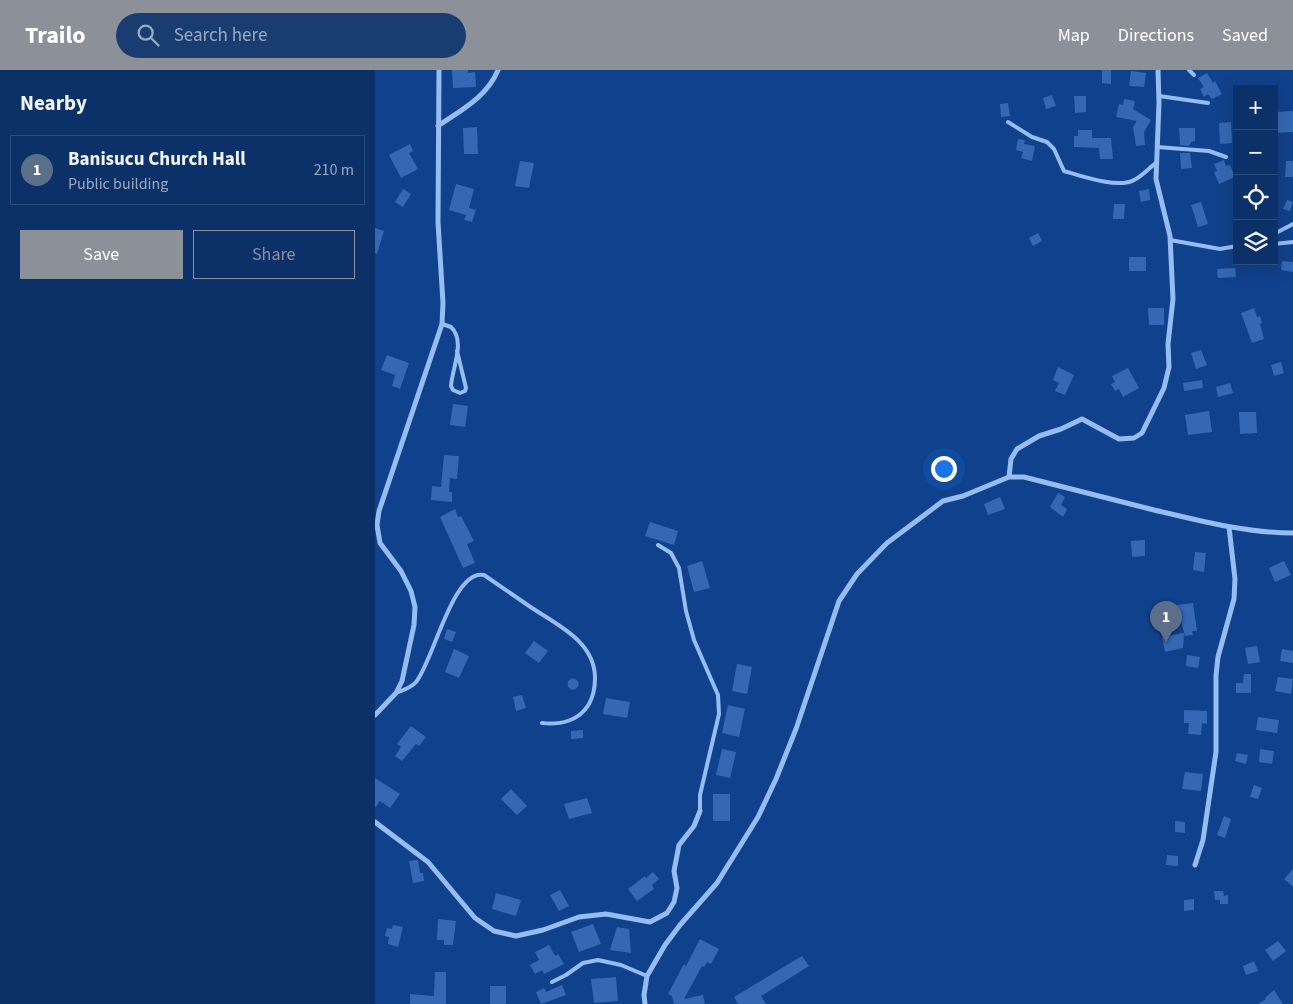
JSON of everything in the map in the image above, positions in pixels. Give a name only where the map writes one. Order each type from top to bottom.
[{"type":"street","points":[[375,715],[396,693],[402,681],[414,625],[415,607],[411,591],[401,571],[380,542],[377,524],[379,511],[442,324],[443,303],[438,222],[439,70]]},
{"type":"street","points":[[438,126],[481,97],[495,79],[498,70]]},
{"type":"street","points":[[1009,477],[1011,459],[1017,449],[1039,436],[1061,429],[1082,419],[1119,440],[1134,438],[1142,433],[1164,388],[1169,367],[1168,344],[1173,299],[1170,240],[1156,179],[1158,70]]},
{"type":"street","points":[[645,1004],[644,995],[647,976],[670,938],[717,883],[758,817],[796,730],[839,601],[857,574],[887,543],[943,502],[1009,477],[1025,477],[1181,517],[1229,527],[1293,534]]},
{"type":"street","points":[[1195,865],[1203,840],[1216,752],[1218,657],[1234,600],[1235,579],[1229,527]]},
{"type":"street","points":[[375,822],[428,862],[475,918],[494,931],[516,936],[543,930],[579,917],[606,914],[649,922],[667,913],[674,902],[677,888],[674,871],[679,845],[694,826],[699,811]]},
{"type":"lane","points":[[1189,70],[1194,75]]},
{"type":"lane","points":[[1159,96],[1208,103]]},
{"type":"lane","points":[[1008,122],[1032,137],[1047,142],[1053,149],[1064,171],[1122,183],[1133,181],[1156,163]]},
{"type":"lane","points":[[1157,148],[1209,151],[1226,156]]},
{"type":"lane","points":[[1278,232],[1293,224]]},
{"type":"lane","points":[[1170,240],[1220,249],[1233,247]]},
{"type":"lane","points":[[1278,244],[1293,242]]},
{"type":"lane","points":[[442,324],[455,330],[457,351],[466,388],[463,393],[453,390],[451,386],[457,351]]},
{"type":"lane","points":[[658,545],[671,553],[679,568],[686,611],[694,640],[718,695],[719,714],[700,795],[699,811]]},
{"type":"lane","points":[[396,693],[415,683],[423,671],[435,638],[469,578],[479,574],[484,575],[567,630],[581,642],[590,656],[595,673],[595,690],[588,705],[567,722],[542,723]]},
{"type":"lane","points":[[552,982],[583,963],[598,960],[621,965],[647,976]]},
{"type":"building","points":[[452,70],[468,70],[468,73],[475,72],[476,87],[453,88]]},
{"type":"building","points":[[1102,70],[1111,70],[1111,84],[1102,83]]},
{"type":"building","points":[[1131,71],[1146,73],[1144,87],[1129,86]]},
{"type":"building","points":[[1207,73],[1213,83],[1215,81],[1222,94],[1212,99],[1208,94],[1204,97],[1200,89],[1204,87],[1198,78]]},
{"type":"building","points":[[1052,95],[1056,106],[1046,109],[1043,98]]},
{"type":"building","points":[[1074,96],[1086,96],[1086,112],[1075,113]]},
{"type":"building","points":[[1124,99],[1135,101],[1133,109],[1151,120],[1144,132],[1145,145],[1136,146],[1133,127],[1137,121],[1116,117],[1119,104],[1123,105]]},
{"type":"building","points":[[1008,103],[1010,116],[1001,117],[1000,104]]},
{"type":"building","points":[[1293,111],[1293,132],[1278,133],[1278,112]]},
{"type":"building","points":[[1231,122],[1232,143],[1220,144],[1219,123]]},
{"type":"building","points":[[477,127],[478,154],[464,154],[463,128]]},
{"type":"building","points":[[1179,128],[1195,128],[1195,141],[1191,142],[1189,146],[1180,145]]},
{"type":"building","points":[[1078,130],[1092,130],[1092,138],[1111,138],[1113,159],[1100,159],[1099,148],[1074,147],[1074,136],[1078,136]]},
{"type":"building","points":[[1018,139],[1025,140],[1024,144],[1035,146],[1032,161],[1021,158],[1023,152],[1016,150]]},
{"type":"building","points":[[410,144],[413,151],[409,153],[418,169],[401,178],[389,155]]},
{"type":"building","points":[[1180,153],[1190,153],[1192,168],[1181,169]]},
{"type":"building","points":[[1224,160],[1226,166],[1230,165],[1233,178],[1219,184],[1214,172],[1217,171],[1214,164]]},
{"type":"building","points":[[520,161],[534,163],[529,188],[515,186]]},
{"type":"building","points":[[1286,161],[1293,161],[1293,177],[1285,177]]},
{"type":"building","points":[[456,184],[474,189],[469,208],[476,210],[472,222],[464,220],[466,215],[449,210]]},
{"type":"building","points":[[403,189],[411,194],[403,207],[395,202]]},
{"type":"building","points":[[1149,189],[1150,200],[1141,202],[1139,191]]},
{"type":"building","points":[[1287,200],[1293,202],[1290,211],[1283,209]]},
{"type":"building","points":[[1201,202],[1208,224],[1198,227],[1191,205]]},
{"type":"building","points":[[1114,204],[1125,204],[1124,219],[1113,219]]},
{"type":"building","points":[[375,228],[384,231],[377,254],[375,253]]},
{"type":"building","points":[[1038,233],[1042,241],[1033,246],[1029,238]]},
{"type":"building","points":[[1129,257],[1146,257],[1146,271],[1129,271]]},
{"type":"building","points":[[1282,261],[1293,262],[1293,272],[1281,270]]},
{"type":"building","points":[[1235,268],[1236,277],[1218,278],[1217,269]]},
{"type":"building","points":[[1148,308],[1164,308],[1164,325],[1149,325]]},
{"type":"building","points":[[1254,308],[1257,317],[1260,316],[1264,339],[1252,343],[1241,313]]},
{"type":"building","points":[[1201,350],[1207,365],[1196,369],[1191,353]]},
{"type":"building","points":[[387,355],[409,363],[400,389],[392,386],[395,375],[381,370]]},
{"type":"building","points":[[1281,362],[1284,373],[1274,376],[1271,365]]},
{"type":"building","points":[[1058,367],[1074,375],[1065,395],[1055,391],[1059,383],[1053,380]]},
{"type":"building","points":[[1128,368],[1139,388],[1123,397],[1119,389],[1115,391],[1111,384],[1115,382],[1112,376]]},
{"type":"building","points":[[1202,380],[1203,388],[1184,391],[1183,383]]},
{"type":"building","points":[[1230,383],[1233,393],[1218,397],[1216,387]]},
{"type":"building","points":[[453,404],[468,406],[465,427],[450,425]]},
{"type":"building","points":[[1209,411],[1212,432],[1188,435],[1185,415]]},
{"type":"building","points":[[1239,412],[1256,412],[1257,433],[1240,434]]},
{"type":"building","points":[[444,455],[459,456],[457,479],[450,478],[449,492],[452,492],[452,502],[431,500],[432,486],[441,487]]},
{"type":"building","points":[[1058,493],[1065,497],[1061,505],[1067,509],[1063,517],[1050,507]]},
{"type":"building","points":[[1000,497],[1005,509],[988,515],[984,504]]},
{"type":"building","points":[[455,509],[458,517],[461,516],[474,541],[467,544],[475,563],[463,568],[440,517]]},
{"type":"building","points":[[650,522],[678,531],[674,545],[645,536]]},
{"type":"building","points":[[1145,540],[1145,556],[1132,557],[1131,541]]},
{"type":"building","points":[[1195,552],[1206,553],[1204,572],[1193,570]]},
{"type":"building","points":[[702,561],[710,588],[694,592],[687,566]]},
{"type":"building","points":[[1284,561],[1291,575],[1275,582],[1269,568]]},
{"type":"building","points":[[1193,603],[1197,631],[1192,631],[1193,635],[1185,636],[1177,605]]},
{"type":"building","points":[[447,629],[456,632],[452,642],[444,639]]},
{"type":"building","points":[[1184,633],[1183,648],[1165,652],[1162,637]]},
{"type":"building","points":[[534,641],[548,651],[539,663],[525,653]]},
{"type":"building","points":[[1257,646],[1260,662],[1248,664],[1245,648]]},
{"type":"building","points":[[454,649],[469,656],[459,678],[445,672]]},
{"type":"building","points":[[1282,649],[1293,651],[1293,663],[1280,661]]},
{"type":"building","points":[[1187,655],[1200,657],[1198,668],[1186,666]]},
{"type":"building","points":[[737,664],[752,667],[747,694],[732,691]]},
{"type":"building","points":[[1244,674],[1251,674],[1251,693],[1236,693],[1236,683],[1243,683]]},
{"type":"building","points":[[1278,677],[1293,679],[1291,694],[1275,691]]},
{"type":"building","points":[[573,678],[579,684],[573,690],[567,684]]},
{"type":"building","points":[[522,695],[526,708],[516,711],[513,697]]},
{"type":"building","points":[[606,698],[630,702],[627,718],[603,714]]},
{"type":"building","points":[[728,705],[745,709],[739,737],[722,733]]},
{"type":"building","points":[[1184,710],[1207,711],[1207,724],[1202,723],[1201,735],[1188,734],[1189,723],[1184,723]]},
{"type":"building","points":[[1258,717],[1279,720],[1277,733],[1256,730]]},
{"type":"building","points":[[411,726],[426,737],[419,746],[416,744],[402,761],[395,756],[401,747],[397,744]]},
{"type":"building","points":[[583,730],[583,738],[571,739],[571,731]]},
{"type":"building","points":[[722,749],[736,752],[730,778],[716,775]]},
{"type":"building","points":[[1260,749],[1274,751],[1272,764],[1259,762]]},
{"type":"building","points":[[1237,753],[1248,755],[1246,764],[1235,761]]},
{"type":"building","points":[[1185,772],[1203,774],[1201,791],[1182,789]]},
{"type":"building","points":[[375,778],[400,794],[390,808],[380,801],[375,808]]},
{"type":"building","points":[[1254,785],[1262,788],[1258,799],[1250,797]]},
{"type":"building","points":[[511,789],[527,806],[517,815],[501,799]]},
{"type":"building","points":[[713,794],[730,794],[730,821],[713,821]]},
{"type":"building","points":[[587,798],[592,813],[569,819],[564,804]]},
{"type":"building","points":[[1224,816],[1231,819],[1225,838],[1217,835]]},
{"type":"building","points":[[1175,821],[1185,822],[1185,833],[1175,832]]},
{"type":"building","points":[[1167,855],[1178,856],[1178,866],[1166,865]]},
{"type":"building","points":[[418,860],[420,873],[423,873],[424,881],[413,883],[409,861]]},
{"type":"building","points":[[1293,869],[1293,887],[1284,879]]},
{"type":"building","points":[[653,872],[659,879],[652,885],[654,889],[637,901],[628,889]]},
{"type":"building","points":[[560,890],[569,906],[559,911],[550,895]]},
{"type":"building","points":[[1214,891],[1223,891],[1224,896],[1228,895],[1228,904],[1220,904],[1220,900],[1215,900]]},
{"type":"building","points":[[496,893],[521,900],[516,916],[492,909]]},
{"type":"building","points":[[1194,899],[1194,910],[1184,911],[1184,900]]},
{"type":"building","points":[[438,919],[456,921],[453,945],[444,945],[444,940],[437,940]]},
{"type":"building","points":[[593,924],[601,944],[579,952],[571,932]]},
{"type":"building","points":[[393,925],[403,927],[398,947],[388,944],[389,937],[385,936],[387,928],[392,929]]},
{"type":"building","points":[[617,927],[629,929],[631,953],[610,950]]},
{"type":"building","points":[[700,939],[719,949],[711,964],[707,962],[704,967],[702,966],[684,999],[703,995],[705,1004],[674,1004],[672,996],[668,994]]},
{"type":"building","points":[[1278,941],[1286,951],[1273,961],[1265,950]]},
{"type":"building","points":[[549,945],[555,956],[558,954],[564,964],[544,974],[542,970],[535,974],[530,965],[539,960],[535,952]]},
{"type":"building","points":[[802,956],[809,966],[761,996],[766,1004],[738,1004],[734,997]]},
{"type":"building","points":[[1254,961],[1258,971],[1246,975],[1243,966]]},
{"type":"building","points":[[435,972],[446,972],[446,1004],[410,1004],[410,994],[434,996]]},
{"type":"building","points":[[616,977],[618,1001],[594,1003],[591,979]]},
{"type":"building","points":[[562,985],[566,995],[541,1004],[536,992],[544,988],[546,992]]},
{"type":"building","points":[[490,986],[506,986],[506,1004],[490,1004]]},
{"type":"building","points":[[1274,990],[1283,1004],[1258,1004],[1266,999]]},
{"type":"place","name":"Banisucu Church Hall","points":[[1166,642]]}]
